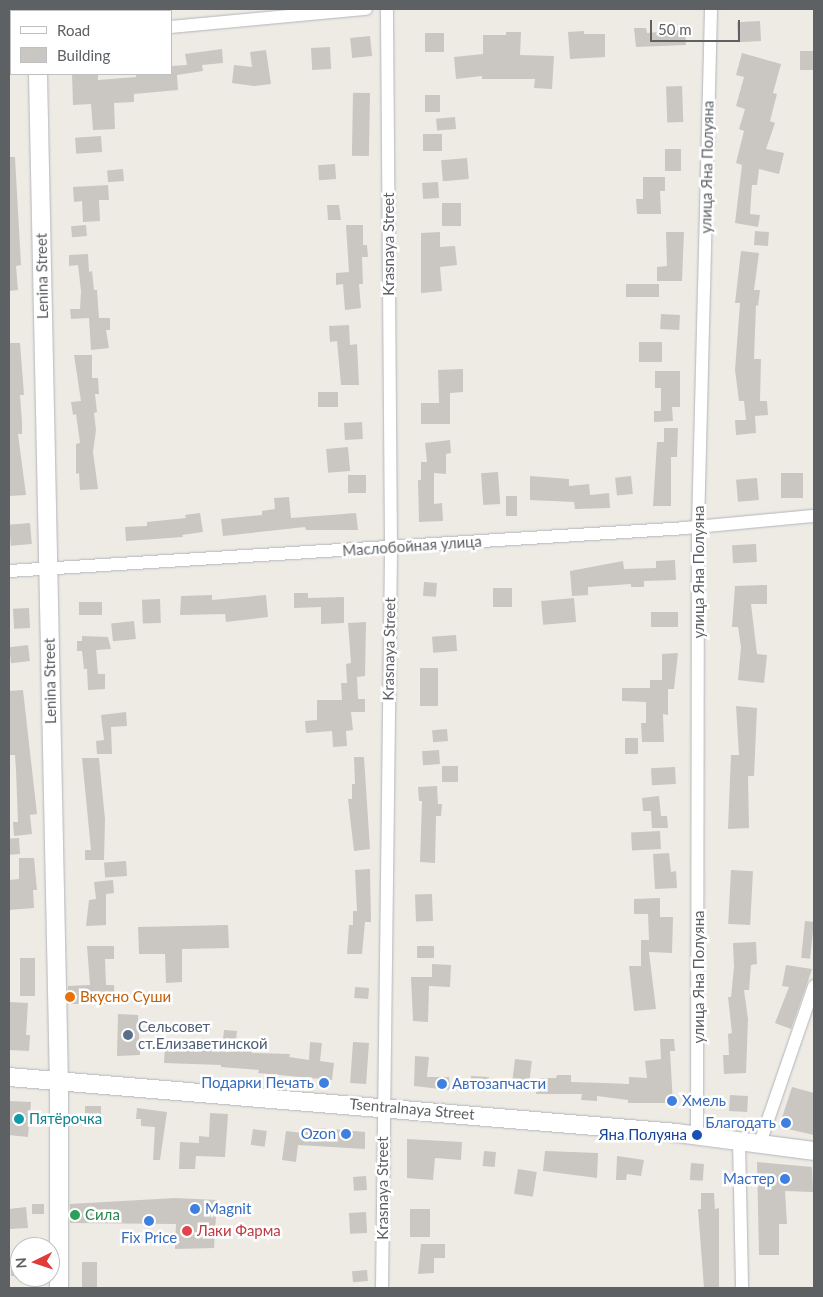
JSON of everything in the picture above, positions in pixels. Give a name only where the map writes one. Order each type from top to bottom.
[{"type":"street","points":[[172,26],[366,9]]},
{"type":"street","name":"Krasnaya Street","points":[[382,1288],[391,548],[387,9]]},
{"type":"street","name":"улица Яна Полуяна","points":[[697,1135],[698,527],[711,9]]},
{"type":"street","name":"Lenina Street","points":[[38,75],[59,1083],[59,1288]]},
{"type":"street","name":"Маслобойная улица","points":[[9,571],[391,548],[698,527],[814,516]]},
{"type":"street","points":[[760,1143],[814,986]]},
{"type":"street","name":"Tsentralnaya Street","points":[[9,1077],[59,1083],[384,1107],[697,1135],[814,1151]]},
{"type":"street","points":[[740,1140],[742,1288]]},
{"type":"building","points":[[760,21],[761,41],[738,42],[737,22]]},
{"type":"building","points":[[634,28],[646,28],[647,33],[685,30],[686,45],[636,47]]},
{"type":"building","points":[[584,31],[584,34],[605,34],[605,57],[570,59],[568,32]]},
{"type":"building","points":[[506,32],[521,32],[520,55],[554,56],[552,89],[534,88],[535,79],[482,79],[482,76],[456,79],[454,57],[483,54],[483,35],[506,35]]},
{"type":"building","points":[[425,33],[444,33],[444,52],[425,52]]},
{"type":"building","points":[[370,36],[372,56],[352,58],[350,38]]},
{"type":"building","points":[[330,47],[331,69],[312,70],[311,48]]},
{"type":"building","points":[[222,49],[223,63],[202,65],[203,71],[177,75],[178,90],[134,94],[134,102],[114,103],[115,129],[93,130],[91,104],[73,105],[72,75],[98,75],[98,80],[136,77],[136,75],[172,75],[172,66],[187,65],[185,54]]},
{"type":"building","points":[[266,50],[271,84],[254,86],[232,83],[234,65],[252,67],[250,52]]},
{"type":"building","points":[[800,51],[814,51],[814,70],[800,70]]},
{"type":"building","points":[[742,53],[781,64],[773,93],[777,94],[770,121],[775,123],[766,149],[784,153],[779,174],[759,169],[757,185],[752,185],[750,214],[760,215],[758,227],[735,223],[742,165],[736,163],[744,131],[739,129],[745,109],[736,106],[744,77],[736,75]]},
{"type":"building","points":[[682,86],[683,122],[667,123],[666,87]]},
{"type":"building","points":[[353,93],[370,93],[369,156],[352,156]]},
{"type":"building","points":[[425,95],[440,95],[440,112],[425,112]]},
{"type":"building","points":[[455,117],[456,129],[437,131],[436,119]]},
{"type":"building","points":[[423,134],[442,134],[442,151],[423,151]]},
{"type":"building","points":[[101,136],[102,152],[76,154],[75,138]]},
{"type":"building","points":[[665,149],[681,149],[681,171],[665,171]]},
{"type":"building","points":[[9,157],[15,157],[21,265],[16,266],[18,290],[9,291]]},
{"type":"building","points":[[467,158],[469,179],[443,181],[441,160]]},
{"type":"building","points":[[335,164],[336,179],[319,180],[318,165]]},
{"type":"building","points":[[123,169],[124,181],[108,182],[107,170]]},
{"type":"building","points":[[643,177],[665,177],[665,191],[660,191],[661,214],[637,214],[636,199],[643,199]]},
{"type":"building","points":[[438,182],[439,198],[423,199],[422,183]]},
{"type":"building","points":[[108,185],[109,200],[99,200],[100,221],[83,222],[82,201],[74,202],[73,187]]},
{"type":"building","points":[[442,203],[461,203],[461,226],[442,226]]},
{"type":"building","points":[[327,205],[339,205],[341,220],[328,220]]},
{"type":"building","points":[[86,225],[87,236],[72,237],[71,226]]},
{"type":"building","points":[[346,225],[363,225],[363,245],[367,245],[368,257],[362,257],[363,284],[359,284],[361,308],[345,310],[343,284],[336,285],[336,273],[349,272]]},
{"type":"building","points":[[755,231],[769,232],[768,246],[754,245]]},
{"type":"building","points":[[440,232],[440,247],[455,246],[457,265],[440,267],[442,291],[421,293],[421,233]]},
{"type":"building","points":[[666,232],[684,232],[682,281],[657,281],[657,267],[667,266]]},
{"type":"building","points":[[741,251],[759,253],[754,290],[760,290],[758,306],[756,305],[754,359],[761,359],[760,401],[767,401],[768,415],[755,416],[756,433],[736,435],[735,420],[746,420],[744,401],[739,401],[735,370],[740,303],[735,303]]},
{"type":"building","points":[[88,254],[89,272],[92,271],[94,290],[97,290],[99,318],[110,318],[110,330],[106,330],[109,348],[91,350],[89,318],[71,319],[70,309],[80,309],[81,291],[78,265],[69,266],[69,255]]},
{"type":"building","points":[[626,284],[659,284],[659,297],[626,297]]},
{"type":"building","points":[[661,314],[680,315],[679,330],[660,329]]},
{"type":"building","points":[[349,325],[350,345],[357,344],[359,385],[341,385],[337,341],[330,342],[329,326]]},
{"type":"building","points":[[639,342],[662,342],[662,362],[639,362]]},
{"type":"building","points":[[9,343],[20,343],[24,395],[20,395],[22,434],[18,434],[26,495],[9,496]]},
{"type":"building","points":[[74,355],[92,355],[92,378],[98,378],[99,394],[95,394],[97,412],[94,413],[96,430],[93,452],[98,489],[80,490],[79,473],[76,474],[76,444],[80,443],[76,414],[73,415],[71,402],[81,401]]},
{"type":"building","points":[[463,369],[463,392],[450,393],[450,424],[421,424],[421,403],[439,403],[438,370]]},
{"type":"building","points":[[655,371],[680,371],[680,407],[672,407],[673,421],[654,422],[654,411],[661,411],[661,388],[655,388]]},
{"type":"building","points":[[318,392],[338,392],[338,407],[318,407]]},
{"type":"building","points":[[362,422],[363,439],[345,440],[344,423]]},
{"type":"building","points":[[664,428],[678,428],[677,457],[671,457],[671,506],[653,506],[657,442],[664,442]]},
{"type":"building","points":[[450,440],[451,453],[446,454],[446,474],[434,473],[434,504],[442,503],[443,521],[419,522],[418,480],[421,480],[421,462],[427,462],[425,443]]},
{"type":"building","points":[[348,447],[350,471],[328,473],[326,449]]},
{"type":"building","points":[[498,472],[500,504],[483,505],[481,473]]},
{"type":"building","points":[[781,473],[803,473],[803,498],[781,498]]},
{"type":"building","points":[[348,475],[366,475],[366,493],[348,493]]},
{"type":"building","points":[[530,476],[569,479],[569,486],[589,484],[590,495],[609,493],[610,508],[575,509],[574,502],[530,500]]},
{"type":"building","points":[[631,476],[633,494],[617,496],[615,478]]},
{"type":"building","points":[[757,478],[759,500],[738,502],[736,480]]},
{"type":"building","points":[[506,496],[517,496],[517,516],[506,516]]},
{"type":"building","points":[[289,497],[291,518],[356,513],[358,530],[306,530],[305,527],[223,536],[221,519],[262,515],[262,511],[275,509],[274,498]]},
{"type":"building","points":[[200,513],[203,532],[182,535],[183,537],[126,541],[125,527],[147,526],[147,522],[186,518],[185,515]]},
{"type":"building","points":[[30,523],[32,544],[11,546],[9,525]]},
{"type":"building","points":[[756,544],[757,562],[733,563],[732,545]]},
{"type":"building","points":[[675,560],[676,580],[644,581],[644,587],[631,587],[631,584],[588,587],[588,595],[572,596],[570,571],[623,561],[624,569],[656,568],[656,561]]},
{"type":"building","points":[[424,582],[437,583],[436,597],[423,596]]},
{"type":"building","points":[[767,585],[767,604],[751,604],[757,654],[767,655],[764,683],[738,680],[741,647],[738,627],[732,627],[735,586]]},
{"type":"building","points":[[493,588],[512,588],[512,607],[493,607]]},
{"type":"building","points":[[294,593],[308,593],[308,598],[344,597],[344,623],[321,624],[321,607],[294,608]]},
{"type":"building","points":[[212,595],[212,600],[266,595],[268,617],[226,622],[225,614],[180,615],[181,596]]},
{"type":"building","points":[[574,598],[576,622],[543,625],[541,601]]},
{"type":"building","points":[[160,599],[161,623],[143,624],[142,600]]},
{"type":"building","points":[[79,602],[102,602],[102,615],[79,615]]},
{"type":"building","points":[[29,608],[30,628],[14,629],[13,609]]},
{"type":"building","points":[[651,612],[678,612],[678,627],[651,627]]},
{"type":"building","points":[[134,621],[136,639],[113,641],[111,623]]},
{"type":"building","points":[[366,622],[365,676],[357,677],[358,699],[365,699],[365,712],[351,712],[353,730],[346,731],[347,746],[333,747],[332,731],[306,733],[305,721],[317,720],[317,700],[342,700],[341,683],[347,683],[346,664],[351,663],[348,623]]},
{"type":"building","points":[[456,635],[457,651],[433,653],[432,637]]},
{"type":"building","points":[[82,636],[108,637],[111,649],[96,650],[98,674],[105,674],[105,689],[88,690],[87,669],[84,669],[82,651],[77,651],[77,641],[82,641]]},
{"type":"building","points":[[28,645],[30,661],[11,663],[9,647]]},
{"type":"building","points":[[678,653],[674,689],[668,689],[668,715],[663,714],[664,742],[642,742],[641,723],[646,723],[646,702],[622,701],[622,688],[650,688],[650,680],[662,680],[662,654]]},
{"type":"building","points":[[420,668],[438,668],[438,706],[420,706]]},
{"type":"building","points":[[23,690],[37,814],[30,815],[32,834],[14,836],[13,822],[18,822],[15,755],[10,755],[9,691]]},
{"type":"building","points":[[736,706],[757,708],[754,776],[748,776],[749,828],[728,829],[731,755],[739,755]]},
{"type":"building","points":[[126,712],[127,726],[111,727],[112,754],[97,754],[96,741],[104,740],[101,715]]},
{"type":"building","points":[[447,729],[448,741],[433,742],[432,730]]},
{"type":"building","points":[[625,738],[638,738],[638,754],[625,754]]},
{"type":"building","points":[[439,750],[440,764],[423,765],[422,751]]},
{"type":"building","points":[[354,757],[364,757],[370,849],[354,851],[348,799],[352,799],[352,784],[355,784]]},
{"type":"building","points":[[82,758],[99,758],[105,819],[104,860],[85,860],[85,850],[91,850]]},
{"type":"building","points":[[442,766],[458,766],[458,782],[442,782]]},
{"type":"building","points":[[675,767],[676,784],[652,785],[651,768]]},
{"type":"building","points":[[437,786],[438,804],[442,804],[441,816],[436,816],[435,863],[420,862],[422,801],[419,801],[418,787]]},
{"type":"building","points":[[659,796],[661,816],[667,816],[668,828],[652,828],[651,811],[643,811],[642,798]]},
{"type":"building","points":[[660,831],[661,849],[632,850],[631,833]]},
{"type":"building","points":[[19,838],[20,854],[10,855],[9,839]]},
{"type":"building","points":[[669,853],[671,872],[676,871],[677,888],[655,889],[653,854]]},
{"type":"building","points":[[19,858],[34,858],[37,890],[33,890],[34,908],[9,910],[9,880],[19,879]]},
{"type":"building","points":[[126,861],[127,876],[105,877],[104,863]]},
{"type":"building","points":[[370,869],[371,922],[365,922],[362,954],[347,954],[349,925],[353,925],[353,911],[357,911],[355,870]]},
{"type":"building","points":[[731,870],[753,871],[750,925],[728,924]]},
{"type":"building","points":[[113,880],[114,893],[106,894],[106,925],[86,926],[89,900],[96,899],[94,882]]},
{"type":"building","points":[[432,894],[433,921],[416,922],[415,895]]},
{"type":"building","points":[[660,898],[660,917],[673,917],[672,953],[649,952],[656,1009],[634,1011],[629,966],[641,966],[641,940],[649,940],[648,914],[634,914],[634,899]]},
{"type":"building","points":[[805,921],[814,922],[810,959],[801,958]]},
{"type":"building","points":[[228,925],[229,948],[182,949],[182,982],[166,983],[165,954],[139,954],[138,927]]},
{"type":"building","points":[[756,942],[757,964],[751,965],[749,990],[744,990],[748,1019],[746,1073],[724,1074],[723,1055],[729,1055],[728,1034],[732,1033],[728,997],[731,997],[734,967],[733,943]]},
{"type":"building","points":[[87,946],[114,946],[114,959],[105,959],[106,985],[114,985],[115,1004],[68,1004],[68,986],[90,985]]},
{"type":"building","points":[[417,946],[434,946],[434,958],[417,958]]},
{"type":"building","points":[[20,958],[35,958],[35,996],[20,996]]},
{"type":"building","points":[[432,964],[451,965],[450,987],[429,986],[428,1022],[413,1021],[411,977],[432,977]]},
{"type":"building","points":[[786,965],[812,969],[791,1029],[775,1023],[789,987],[782,986]]},
{"type":"building","points":[[355,987],[369,988],[368,999],[354,998]]},
{"type":"building","points":[[10,1002],[28,1003],[26,1035],[30,1035],[29,1051],[9,1050]]},
{"type":"building","name":"Сельсовет ст.Елизаветинской","points":[[118,1014],[138,1015],[140,1055],[117,1056]]},
{"type":"building","points":[[224,1030],[237,1031],[235,1049],[252,1050],[252,1053],[290,1054],[289,1057],[309,1060],[310,1042],[322,1043],[320,1061],[334,1063],[332,1080],[258,1073],[259,1070],[221,1067],[221,1065],[164,1063],[165,1045],[212,1047],[213,1039],[223,1040]]},
{"type":"building","points":[[660,1039],[674,1039],[675,1051],[670,1051],[673,1103],[628,1103],[628,1100],[597,1096],[597,1101],[581,1100],[582,1094],[536,1094],[537,1078],[556,1078],[557,1075],[571,1075],[571,1082],[629,1084],[629,1077],[647,1078],[645,1061],[661,1059]]},
{"type":"building","points":[[353,1042],[369,1043],[366,1084],[350,1083]]},
{"type":"building","points":[[415,1056],[429,1057],[427,1077],[449,1077],[450,1090],[414,1086]]},
{"type":"building","points":[[515,1059],[532,1061],[529,1084],[512,1082]]},
{"type":"building","points":[[471,1076],[489,1077],[488,1091],[470,1090]]},
{"type":"building","points":[[792,1087],[814,1093],[814,1135],[779,1127]]},
{"type":"building","points":[[730,1095],[748,1096],[747,1112],[729,1111]]},
{"type":"building","name":"Пятёрочка","points":[[9,1101],[31,1102],[28,1137],[9,1135]]},
{"type":"building","points":[[85,1106],[101,1106],[101,1124],[85,1124]]},
{"type":"building","points":[[137,1108],[167,1112],[160,1160],[153,1160],[155,1127],[141,1126],[141,1119],[136,1119]]},
{"type":"building","points":[[210,1113],[228,1114],[225,1157],[196,1156],[195,1169],[179,1169],[180,1142],[199,1143],[199,1136],[209,1137]]},
{"type":"building","points":[[320,1128],[365,1132],[365,1149],[298,1145],[296,1162],[282,1160],[286,1131],[302,1133],[303,1129]]},
{"type":"building","points":[[253,1129],[267,1131],[265,1147],[251,1145]]},
{"type":"building","points":[[407,1139],[462,1142],[461,1160],[435,1158],[433,1180],[407,1178]]},
{"type":"building","points":[[484,1151],[496,1152],[495,1167],[483,1166]]},
{"type":"building","points":[[545,1151],[598,1153],[597,1178],[543,1171]]},
{"type":"building","points":[[617,1156],[644,1160],[641,1176],[627,1174],[626,1180],[616,1180]]},
{"type":"building","points":[[757,1162],[812,1167],[813,1192],[785,1191],[787,1224],[779,1224],[779,1255],[759,1255]]},
{"type":"building","points":[[691,1163],[704,1164],[703,1181],[690,1180]]},
{"type":"building","points":[[518,1169],[537,1172],[533,1197],[514,1194]]},
{"type":"building","points":[[366,1176],[367,1190],[354,1191],[353,1177]]},
{"type":"building","points":[[701,1193],[714,1193],[715,1209],[719,1208],[719,1288],[704,1288],[698,1209],[701,1209]]},
{"type":"building","points":[[175,1198],[217,1200],[214,1248],[175,1249],[176,1224],[70,1223],[70,1204]]},
{"type":"building","points":[[32,1204],[44,1204],[44,1214],[32,1214]]},
{"type":"building","points":[[26,1207],[28,1228],[9,1229],[9,1209]]},
{"type":"building","points":[[410,1209],[430,1209],[430,1237],[410,1237]]},
{"type":"building","points":[[366,1212],[367,1233],[350,1234],[349,1213]]},
{"type":"building","points":[[421,1244],[445,1244],[445,1258],[434,1258],[434,1273],[418,1274]]},
{"type":"building","points":[[82,1262],[97,1262],[97,1288],[82,1288]]},
{"type":"building","points":[[367,1270],[368,1281],[353,1282],[352,1271]]},
{"type":"place","name":"Вкусно Суши","points":[[70,997]]},
{"type":"place","name":"Сельсовет ст.Елизаветинской","points":[[128,1035]]},
{"type":"place","name":"Подарки Печать","points":[[324,1083]]},
{"type":"place","name":"Автозапчасти","points":[[442,1084]]},
{"type":"place","name":"Хмель","points":[[672,1101]]},
{"type":"place","name":"Пятёрочка","points":[[19,1119]]},
{"type":"place","name":"Благодать","points":[[786,1123]]},
{"type":"place","name":"Ozon","points":[[346,1134]]},
{"type":"place","name":"Яна Полуяна","points":[[697,1135]]},
{"type":"place","name":"Мастер","points":[[785,1179]]},
{"type":"place","name":"Magnit","points":[[195,1209]]},
{"type":"place","name":"Сила","points":[[75,1215]]},
{"type":"place","name":"Fix Price","points":[[149,1221]]},
{"type":"place","name":"Лаки Фарма","points":[[187,1231]]}]
